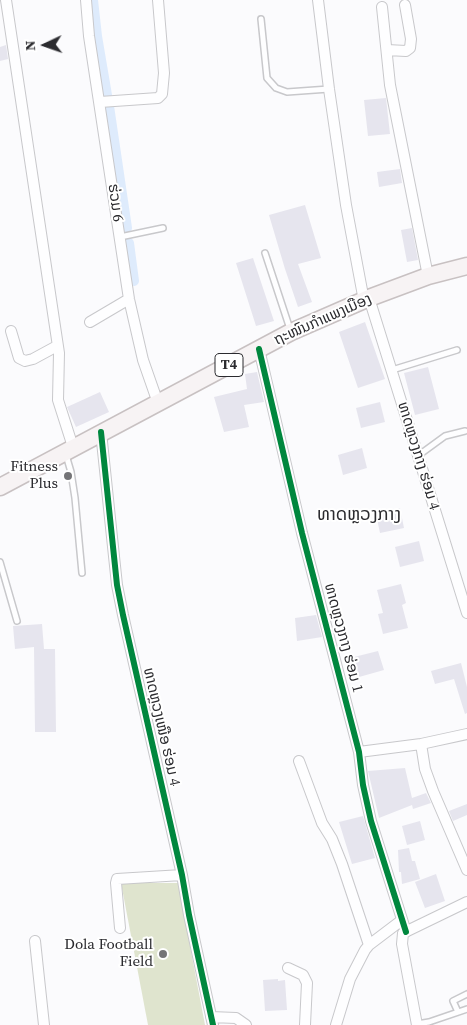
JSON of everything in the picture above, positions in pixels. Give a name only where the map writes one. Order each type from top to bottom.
[{"type":"main road","name":"ຖະໜົນກຳແພງເມືອງ","points":[[0,487],[291,332],[428,276],[467,266]]},
{"type":"street","points":[[6,0],[60,363],[58,400],[69,449]]},
{"type":"street","name":"ຮ່ວມ 6","points":[[86,0],[89,36],[129,299],[143,360],[158,403]]},
{"type":"street","points":[[100,102],[158,98],[162,94],[164,73],[158,0]]},
{"type":"street","name":"ທາດຫຼວງກາງ ຮ່ອມ 4","points":[[318,0],[346,205],[367,300],[392,370],[467,613]]},
{"type":"street","points":[[388,50],[406,51],[410,48],[411,40],[405,6]]},
{"type":"street","points":[[382,7],[388,50],[390,85],[428,276]]},
{"type":"street","points":[[90,322],[129,299]]},
{"type":"street","points":[[11,331],[19,358],[25,360],[33,359],[57,346]]},
{"type":"street","name":"ທາດຫຼວງກາງ ຮ່ອມ 1","points":[[259,349],[302,533],[359,752],[363,785],[371,821],[406,932]]},
{"type":"street","name":"ທາດຫຼວງເໜືອ ຮ່ອມ 4","points":[[101,432],[117,585],[182,875],[212,1021]]},
{"type":"street","points":[[359,752],[421,744],[467,734]]},
{"type":"street","points":[[421,744],[425,769],[433,791],[467,870]]},
{"type":"street","points":[[299,761],[322,823],[332,838],[342,864],[369,945]]},
{"type":"street","points":[[120,928],[116,879],[182,875]]},
{"type":"street","points":[[417,1024],[401,940],[403,933],[467,902]]},
{"type":"street","points":[[336,1025],[350,979],[369,945],[402,920]]},
{"type":"street","points":[[35,941],[44,1025]]},
{"type":"street","points":[[288,968],[304,975],[308,983],[305,1025]]},
{"type":"street","points":[[212,1021],[236,1018],[246,1025]]},
{"type":"lane","points":[[261,19],[267,78],[276,88],[287,92],[329,89]]},
{"type":"lane","points":[[120,237],[163,228]]},
{"type":"lane","points":[[265,253],[291,332]]},
{"type":"lane","points":[[392,370],[457,350]]},
{"type":"lane","points":[[418,456],[445,436],[465,431]]},
{"type":"lane","points":[[69,449],[82,573]]},
{"type":"lane","points":[[0,562],[17,621]]},
{"type":"lane","points":[[458,1012],[454,1001],[467,994]]},
{"type":"lane","points":[[417,1024],[429,1022],[467,1009]]},
{"type":"green space","name":"Dola Football Field","points":[[121,883],[178,883],[205,1025],[148,1025]]},
{"type":"building","points":[[6,45],[8,59],[0,61],[0,47]]},
{"type":"building","points":[[386,98],[390,134],[368,136],[364,100]]},
{"type":"building","points":[[400,169],[402,183],[379,187],[377,172]]},
{"type":"building","points":[[305,205],[321,258],[298,264],[312,302],[298,307],[269,215]]},
{"type":"building","points":[[412,228],[418,260],[407,262],[401,230]]},
{"type":"building","points":[[253,258],[274,321],[256,326],[236,263]]},
{"type":"building","points":[[365,322],[385,379],[358,388],[339,332]]},
{"type":"building","points":[[428,367],[439,409],[415,415],[404,373]]},
{"type":"building","points":[[257,372],[264,402],[244,405],[249,427],[224,432],[214,397],[247,389],[245,374]]},
{"type":"building","points":[[100,392],[109,412],[76,427],[67,407]]},
{"type":"building","points":[[380,402],[385,422],[361,428],[356,408]]},
{"type":"building","points":[[362,448],[367,468],[343,475],[338,455]]},
{"type":"building","points":[[400,508],[404,528],[380,533],[376,514]]},
{"type":"building","points":[[419,541],[424,561],[400,567],[395,547]]},
{"type":"building","points":[[401,584],[406,603],[402,605],[408,628],[383,634],[378,614],[383,613],[377,590]]},
{"type":"building","points":[[316,615],[322,637],[297,641],[295,618]]},
{"type":"building","points":[[42,624],[44,649],[55,649],[56,732],[35,732],[34,647],[15,649],[13,626]]},
{"type":"building","points":[[378,651],[384,670],[359,677],[354,657]]},
{"type":"building","points":[[461,663],[467,687],[467,713],[465,714],[454,679],[435,684],[431,671]]},
{"type":"building","points":[[405,768],[412,798],[426,793],[431,803],[413,809],[412,805],[379,818],[368,771]]},
{"type":"building","points":[[467,804],[467,815],[453,821],[449,811]]},
{"type":"building","points":[[363,816],[375,858],[352,864],[339,822]]},
{"type":"building","points":[[420,821],[425,840],[407,845],[402,826]]},
{"type":"building","points":[[409,848],[412,861],[415,861],[420,879],[402,884],[401,872],[399,872],[398,850]]},
{"type":"building","points":[[436,874],[445,901],[425,908],[415,882]]},
{"type":"building","points":[[278,979],[278,981],[285,980],[287,1010],[265,1011],[263,980]]},
{"type":"waterway","points":[[93,0],[107,95]]},
{"type":"waterway","points":[[109,106],[127,228]]},
{"type":"waterway","points":[[129,243],[134,281]]},
{"type":"cycle path","points":[[259,349],[302,533],[359,752],[363,785],[371,821],[406,932]]},
{"type":"cycle path","points":[[101,432],[117,585],[182,875],[213,1025]]},
{"type":"place","name":"Fitness Plus","points":[[68,476]]},
{"type":"place","name":"Dola Football Field","points":[[163,954]]},
{"type":"district","name":"ທາດຫຼວງກາງ","points":[[359,515]]}]
